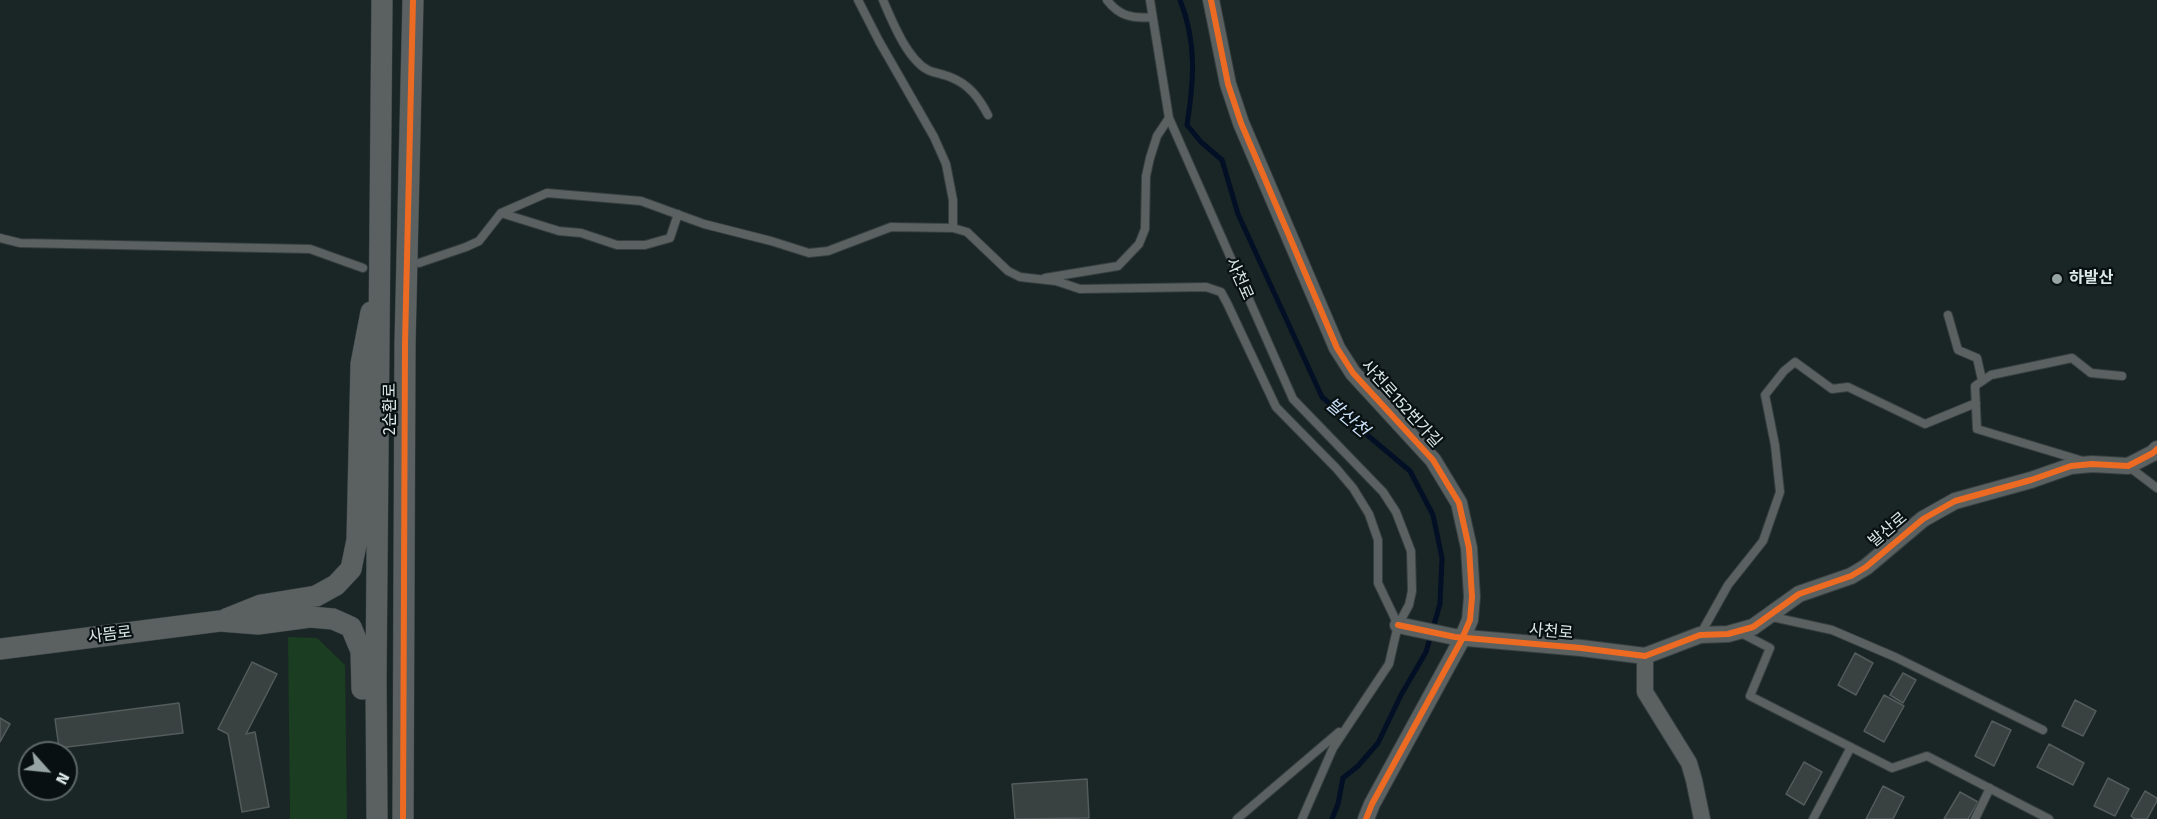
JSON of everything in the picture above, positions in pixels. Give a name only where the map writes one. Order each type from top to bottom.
[{"type":"street","name":"2순환로","points":[[377,819],[371,266],[382,0]]},
{"type":"street","name":"2순환로","points":[[404,819],[405,356],[413,0]]},
{"type":"street","name":"사천로152번가길","points":[[1211,0],[1228,84],[1241,123],[1337,348],[1353,373],[1433,460],[1459,502],[1468,540],[1472,574],[1470,620],[1366,819]]},
{"type":"street","points":[[219,621],[261,605],[316,597],[336,585],[351,569],[357,540],[361,364],[371,266]]},
{"type":"street","points":[[2128,466],[2157,449]]},
{"type":"street","name":"발산로","points":[[1645,656],[1700,635],[1728,634],[1753,627],[1798,594],[1851,576],[1866,567],[1923,519],[1955,501],[2031,480],[2071,466],[2092,464],[2128,466]]},
{"type":"street","points":[[219,621],[258,624],[310,617],[333,619],[351,627],[362,651],[363,717],[370,819]]},
{"type":"street","name":"사뜸로","points":[[0,649],[219,621]]},
{"type":"street","name":"사천로","points":[[1404,626],[1459,638],[1645,656]]},
{"type":"street","points":[[1645,656],[1645,692],[1689,763],[1702,819]]},
{"type":"lane","points":[[858,0],[895,72],[934,137],[946,164],[953,200],[953,228]]},
{"type":"lane","points":[[884,0],[896,30],[916,59],[927,70],[963,83],[978,96],[988,115]]},
{"type":"lane","points":[[1107,0],[1124,16],[1152,17]]},
{"type":"lane","name":"사천로","points":[[1150,0],[1169,118],[1293,399],[1383,492],[1396,512],[1411,551],[1412,591],[1404,626],[1389,664],[1333,748],[1302,819]]},
{"type":"lane","points":[[1038,279],[1118,266],[1139,244],[1145,229],[1146,176],[1150,158],[1157,136],[1169,118]]},
{"type":"lane","points":[[419,262],[466,248],[479,241],[501,213],[547,193],[640,201],[704,224],[809,253],[828,251],[891,227],[953,228],[967,232],[1008,271],[1020,277],[1056,281],[1080,289],[1206,287],[1221,292],[1276,407],[1336,468],[1353,488],[1369,514],[1378,540],[1378,583],[1404,626]]},
{"type":"lane","points":[[501,213],[559,231],[581,233],[617,245],[645,245],[670,238],[678,214]]},
{"type":"lane","points":[[0,238],[20,243],[310,249],[371,266]]},
{"type":"lane","points":[[1948,315],[1958,350],[1977,358],[1982,380]]},
{"type":"lane","points":[[2092,464],[1977,429],[1975,386],[1991,375],[2072,358],[2091,373],[2122,376]]},
{"type":"lane","points":[[1700,635],[1728,585],[1763,541],[1779,492],[1775,445],[1765,395],[1795,362],[1832,389],[1848,387],[1925,424],[1976,403]]},
{"type":"lane","points":[[2128,466],[2157,488]]},
{"type":"lane","points":[[1768,616],[1832,630],[1895,657],[2043,730]]},
{"type":"lane","points":[[1738,631],[1770,648],[1750,696],[1892,768],[1927,756],[2049,819]]},
{"type":"lane","points":[[1237,819],[1349,724]]},
{"type":"lane","points":[[1813,819],[1851,747]]},
{"type":"lane","points":[[1975,819],[1990,788]]},
{"type":"green space","points":[[288,637],[317,638],[345,665],[347,819],[290,819]]},
{"type":"building","points":[[1855,653],[1873,663],[1856,695],[1838,685]]},
{"type":"building","points":[[252,662],[277,674],[246,734],[255,732],[269,807],[242,812],[228,734],[218,729]]},
{"type":"building","points":[[1903,673],[1916,680],[1903,703],[1890,695]]},
{"type":"building","points":[[1884,695],[1904,706],[1884,742],[1864,731]]},
{"type":"building","points":[[2075,700],[2096,711],[2083,736],[2062,726]]},
{"type":"building","points":[[179,703],[183,733],[78,746],[78,741],[58,741],[55,719]]},
{"type":"building","points":[[0,718],[10,724],[0,742]]},
{"type":"building","points":[[1992,721],[2011,730],[1994,766],[1975,756]]},
{"type":"building","points":[[2049,744],[2084,763],[2073,785],[2037,767]]},
{"type":"building","points":[[1804,762],[1822,772],[1804,805],[1786,794]]},
{"type":"building","points":[[2108,778],[2129,789],[2115,816],[2094,806]]},
{"type":"building","points":[[1087,779],[1089,818],[1015,819],[1012,784]]},
{"type":"building","points":[[1883,786],[1904,797],[1893,819],[1866,819]]},
{"type":"building","points":[[2145,791],[2157,798],[2157,801],[2147,819],[2135,819],[2131,816]]},
{"type":"building","points":[[1960,792],[1978,802],[1968,819],[1944,819]]},
{"type":"waterway","name":"발산천","points":[[1180,0],[1192,46],[1191,93],[1187,125],[1201,142],[1222,160],[1238,214],[1322,397],[1410,471],[1433,515],[1442,558],[1440,604],[1426,652],[1401,695],[1378,743],[1358,766],[1343,778],[1338,804],[1332,819]]},
{"type":"cycle path","points":[[403,819],[405,344],[413,0]]},
{"type":"cycle path","points":[[1211,0],[1228,84],[1241,123],[1337,348],[1353,373],[1433,460],[1459,503],[1469,548],[1472,597],[1470,620],[1366,819]]},
{"type":"cycle path","points":[[1398,625],[1455,637],[1645,656],[1700,635],[1728,634],[1753,627],[1799,594],[1851,576],[1866,567],[1923,519],[1955,501],[2031,480],[2071,466],[2092,464],[2128,466],[2157,449]]},
{"type":"place","name":"하발산","points":[[2057,279]]}]
